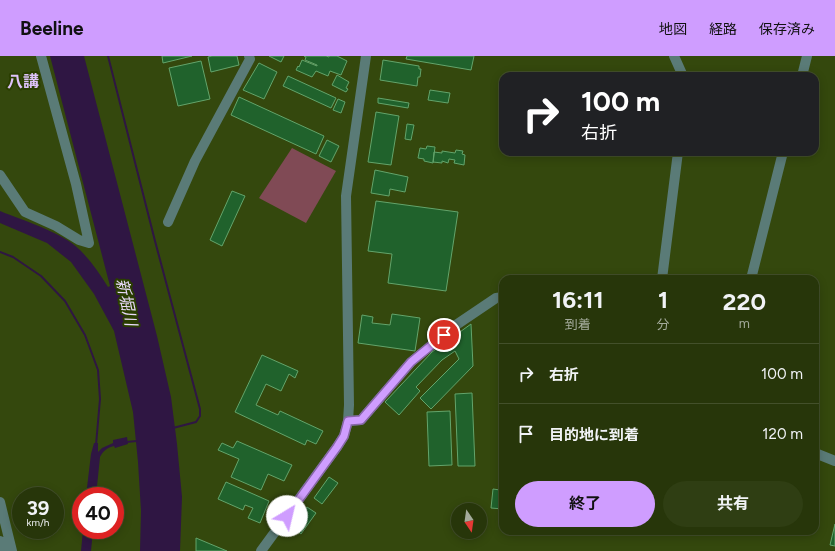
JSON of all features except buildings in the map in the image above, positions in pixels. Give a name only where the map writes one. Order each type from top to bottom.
[{"type":"street","points":[[0,175],[25,212],[56,226],[78,240],[89,243],[76,184],[41,56]]},
{"type":"street","points":[[168,222],[194,161],[250,59],[249,56]]},
{"type":"street","points":[[261,551],[337,447],[344,436],[348,421],[346,196],[366,56]]},
{"type":"street","points":[[674,56],[681,72]]},
{"type":"street","points":[[803,72],[807,56]]},
{"type":"street","points":[[663,275],[677,156]]},
{"type":"street","points":[[752,275],[782,156]]},
{"type":"street","points":[[348,421],[361,420],[411,362],[456,325],[496,298],[499,298]]},
{"type":"street","points":[[819,454],[835,461]]},
{"type":"street","points":[[0,502],[12,551]]},
{"type":"street","points":[[0,541],[2,551]]},
{"type":"shaded area","points":[[292,148],[336,171],[306,223],[259,198]]},
{"type":"water","name":"新堀川","points":[[50,56],[84,56],[157,336],[171,397],[182,497],[180,551],[140,551],[141,511],[133,412],[114,331],[94,294],[71,262],[47,243],[0,223],[0,211],[53,232],[80,250],[108,287],[110,286]]},
{"type":"water","points":[[127,437],[128,444],[115,448],[114,446],[104,451],[100,457],[97,487],[87,487],[91,454],[94,443],[98,443],[98,452],[102,448],[113,443],[113,440]]},
{"type":"water","points":[[82,539],[92,539],[91,551],[81,551]]},
{"type":"waterway","points":[[108,56],[200,409],[200,416],[196,422],[173,428]]},
{"type":"waterway","points":[[0,252],[13,257],[41,276],[65,301],[85,335],[98,370],[100,399],[96,445]]},
{"type":"waterway","points":[[126,442],[137,441]]},
{"type":"district","name":"八講","points":[[23,81]]},
{"type":"route","points":[[287,516],[337,447],[344,436],[348,421],[361,420],[411,362],[444,335]]}]
